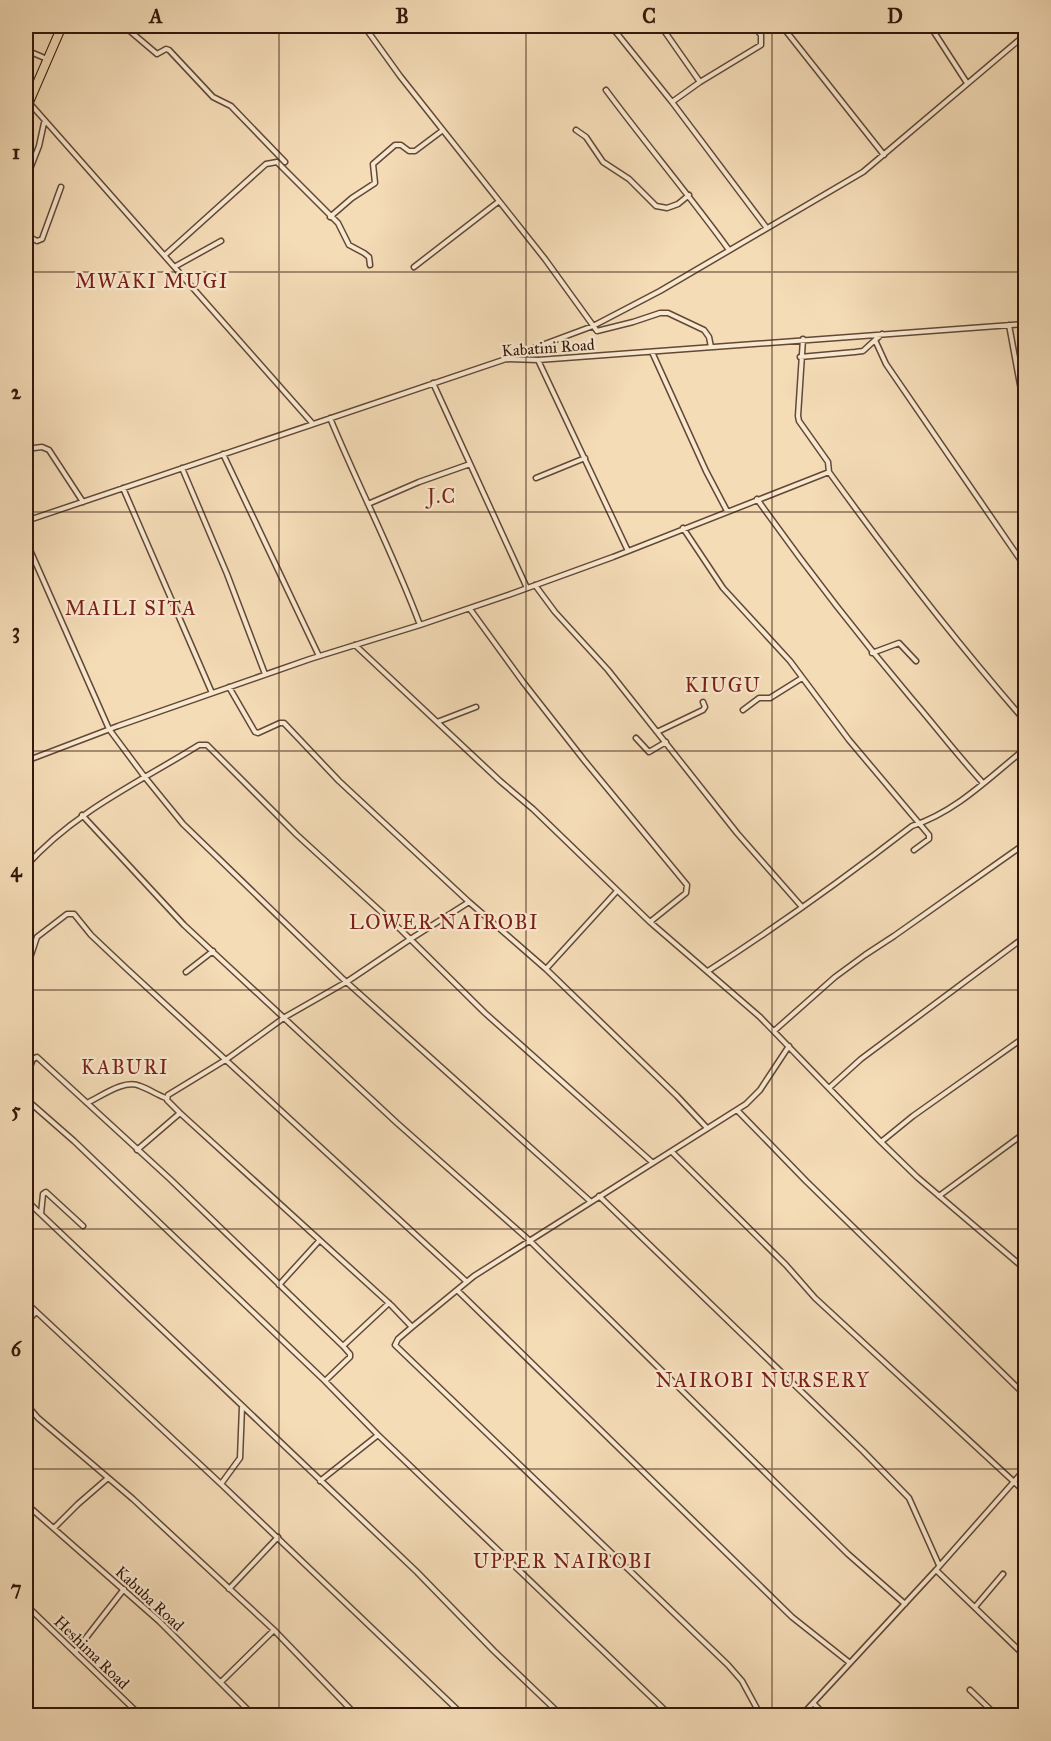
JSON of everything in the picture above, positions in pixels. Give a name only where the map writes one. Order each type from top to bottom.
[{"type":"highway","points":[[26,104],[62,26]]},
{"type":"street","points":[[124,26],[155,53],[159,54],[166,49],[169,50],[213,96],[231,106],[285,162]]},
{"type":"street","points":[[364,26],[597,331],[660,313],[668,313],[704,330],[711,347]]},
{"type":"street","points":[[611,26],[672,102],[766,227]]},
{"type":"street","points":[[663,26],[700,82]]},
{"type":"street","points":[[672,102],[761,45],[761,35],[754,26]]},
{"type":"street","points":[[782,26],[884,155]]},
{"type":"street","points":[[933,26],[934,33],[967,83]]},
{"type":"street","points":[[506,359],[593,326],[660,291],[766,227],[820,199],[863,172],[1026,34]]},
{"type":"street","points":[[26,50],[47,59]]},
{"type":"street","points":[[606,90],[640,136],[689,195],[729,250]]},
{"type":"street","points":[[26,104],[176,266],[313,424]]},
{"type":"street","points":[[26,179],[39,146],[44,122]]},
{"type":"street","points":[[330,217],[352,198],[371,187],[376,179],[373,164],[395,146],[401,145],[413,152],[443,130]]},
{"type":"street","points":[[576,130],[586,137],[603,162],[629,179],[656,206],[667,208],[678,204],[689,195]]},
{"type":"street","points":[[165,255],[266,164],[277,162],[338,223],[349,245],[369,257],[370,265]]},
{"type":"street","points":[[26,235],[37,241],[42,239],[61,187]]},
{"type":"street","points":[[414,267],[498,202]]},
{"type":"street","points":[[176,266],[221,241]]},
{"type":"street","name":"Kabatini Road","points":[[26,521],[506,359],[538,360],[1026,324]]},
{"type":"street","points":[[1009,325],[1026,417]]},
{"type":"street","points":[[800,357],[863,351],[886,333]]},
{"type":"street","points":[[803,339],[800,357],[799,421],[828,462],[829,472],[913,586],[1026,722]]},
{"type":"street","points":[[875,340],[886,364],[1026,568]]},
{"type":"street","points":[[652,352],[706,471],[727,511]]},
{"type":"street","points":[[538,360],[628,550]]},
{"type":"street","points":[[434,383],[527,588]]},
{"type":"street","points":[[330,418],[394,564],[406,585],[420,625]]},
{"type":"street","points":[[26,449],[42,447],[49,450],[83,502]]},
{"type":"street","points":[[223,454],[319,656]]},
{"type":"street","points":[[536,478],[585,458]]},
{"type":"street","points":[[368,504],[419,482],[470,464]]},
{"type":"street","points":[[182,468],[235,594],[265,674]]},
{"type":"street","points":[[26,761],[265,674],[470,609],[829,472]]},
{"type":"street","points":[[123,488],[212,693]]},
{"type":"street","points":[[757,499],[795,553],[872,653],[983,783]]},
{"type":"street","points":[[683,528],[723,588],[770,638],[849,740],[930,838],[914,850]]},
{"type":"street","points":[[26,541],[109,729],[183,824],[348,981],[590,1201]]},
{"type":"street","points":[[535,585],[555,612],[608,670],[743,841],[802,907]]},
{"type":"street","points":[[470,609],[584,760],[687,885],[686,893],[650,922]]},
{"type":"street","points":[[872,653],[899,642],[916,661]]},
{"type":"street","points":[[355,645],[650,922],[774,1031],[881,1142],[939,1196],[1026,1270]]},
{"type":"street","points":[[743,710],[759,698],[770,698],[802,678]]},
{"type":"street","points":[[229,687],[255,732],[258,733],[284,723],[320,762],[469,902],[546,969],[707,1128]]},
{"type":"street","points":[[657,732],[703,710],[703,702]]},
{"type":"street","points":[[437,722],[476,707]]},
{"type":"street","points":[[636,738],[649,752],[666,742]]},
{"type":"street","points":[[26,866],[61,830],[82,815],[199,745],[207,745],[297,835],[485,1013],[654,1164]]},
{"type":"street","points":[[708,971],[802,907],[912,826],[930,820],[960,802],[1026,748]]},
{"type":"street","points":[[82,815],[184,925],[388,1115],[529,1240],[848,1554],[905,1604]]},
{"type":"street","points":[[774,1031],[865,955],[1026,843]]},
{"type":"street","points":[[546,969],[617,891]]},
{"type":"street","points":[[166,1098],[227,1059],[285,1017],[348,981],[469,902]]},
{"type":"street","points":[[26,970],[37,937],[71,913],[127,969],[227,1059],[279,1111],[467,1282]]},
{"type":"street","points":[[829,1088],[861,1059],[1026,936]]},
{"type":"street","points":[[186,972],[213,951]]},
{"type":"street","points":[[881,1142],[913,1116],[1026,1036]]},
{"type":"street","points":[[761,1716],[742,1681],[728,1665],[395,1345],[398,1339],[467,1282],[529,1240],[654,1164],[754,1098],[789,1046]]},
{"type":"street","points":[[26,1077],[33,1059],[37,1057],[344,1346],[350,1357],[326,1381]]},
{"type":"street","points":[[87,1104],[131,1084],[140,1085],[166,1098],[389,1303],[412,1327]]},
{"type":"street","points":[[26,1100],[74,1141],[326,1381],[378,1435],[671,1716]]},
{"type":"street","points":[[737,1110],[806,1181],[1026,1396]]},
{"type":"street","points":[[137,1150],[180,1113]]},
{"type":"street","points":[[939,1196],[1026,1132]]},
{"type":"street","points":[[672,1152],[786,1265],[815,1298],[1026,1493]]},
{"type":"street","points":[[41,1215],[43,1194],[46,1192],[83,1226]]},
{"type":"street","points":[[599,1196],[909,1498],[939,1565]]},
{"type":"street","points":[[26,1200],[320,1480],[562,1716]]},
{"type":"street","points":[[279,1285],[319,1241]]},
{"type":"street","points":[[457,1290],[784,1610],[850,1663]]},
{"type":"street","points":[[26,1302],[278,1537],[464,1716]]},
{"type":"street","points":[[344,1346],[389,1303]]},
{"type":"street","points":[[26,1323],[36,1312]]},
{"type":"street","points":[[26,1404],[46,1425],[108,1478],[273,1630],[357,1716]]},
{"type":"street","points":[[221,1484],[240,1458],[242,1406]]},
{"type":"street","points":[[320,1480],[378,1435]]},
{"type":"street","points":[[801,1716],[936,1570],[1026,1468]]},
{"type":"street","points":[[54,1528],[108,1478]]},
{"type":"street","name":"Kabuba Road","points":[[26,1504],[124,1590],[254,1716]]},
{"type":"street","points":[[229,1589],[278,1537]]},
{"type":"street","points":[[936,1570],[1026,1657]]},
{"type":"street","points":[[975,1607],[1003,1574]]},
{"type":"street","points":[[75,1652],[124,1590]]},
{"type":"street","name":"Heshima Road","points":[[26,1605],[141,1716]]},
{"type":"street","points":[[221,1682],[273,1630]]},
{"type":"street","points":[[970,1690],[997,1716]]},
{"type":"street","points":[[813,1703],[826,1716]]},
{"type":"district","name":"MWAKI MUGI","points":[[152,281]]},
{"type":"district","name":"J.C","points":[[442,496]]},
{"type":"district","name":"MAILI SITA","points":[[131,608]]},
{"type":"district","name":"KIUGU","points":[[723,685]]},
{"type":"district","name":"LOWER NAIROBI","points":[[444,922]]},
{"type":"district","name":"KABURI","points":[[125,1067]]},
{"type":"district","name":"NAIROBI NURSERY","points":[[763,1380]]},
{"type":"district","name":"UPPER NAIROBI","points":[[563,1561]]}]
